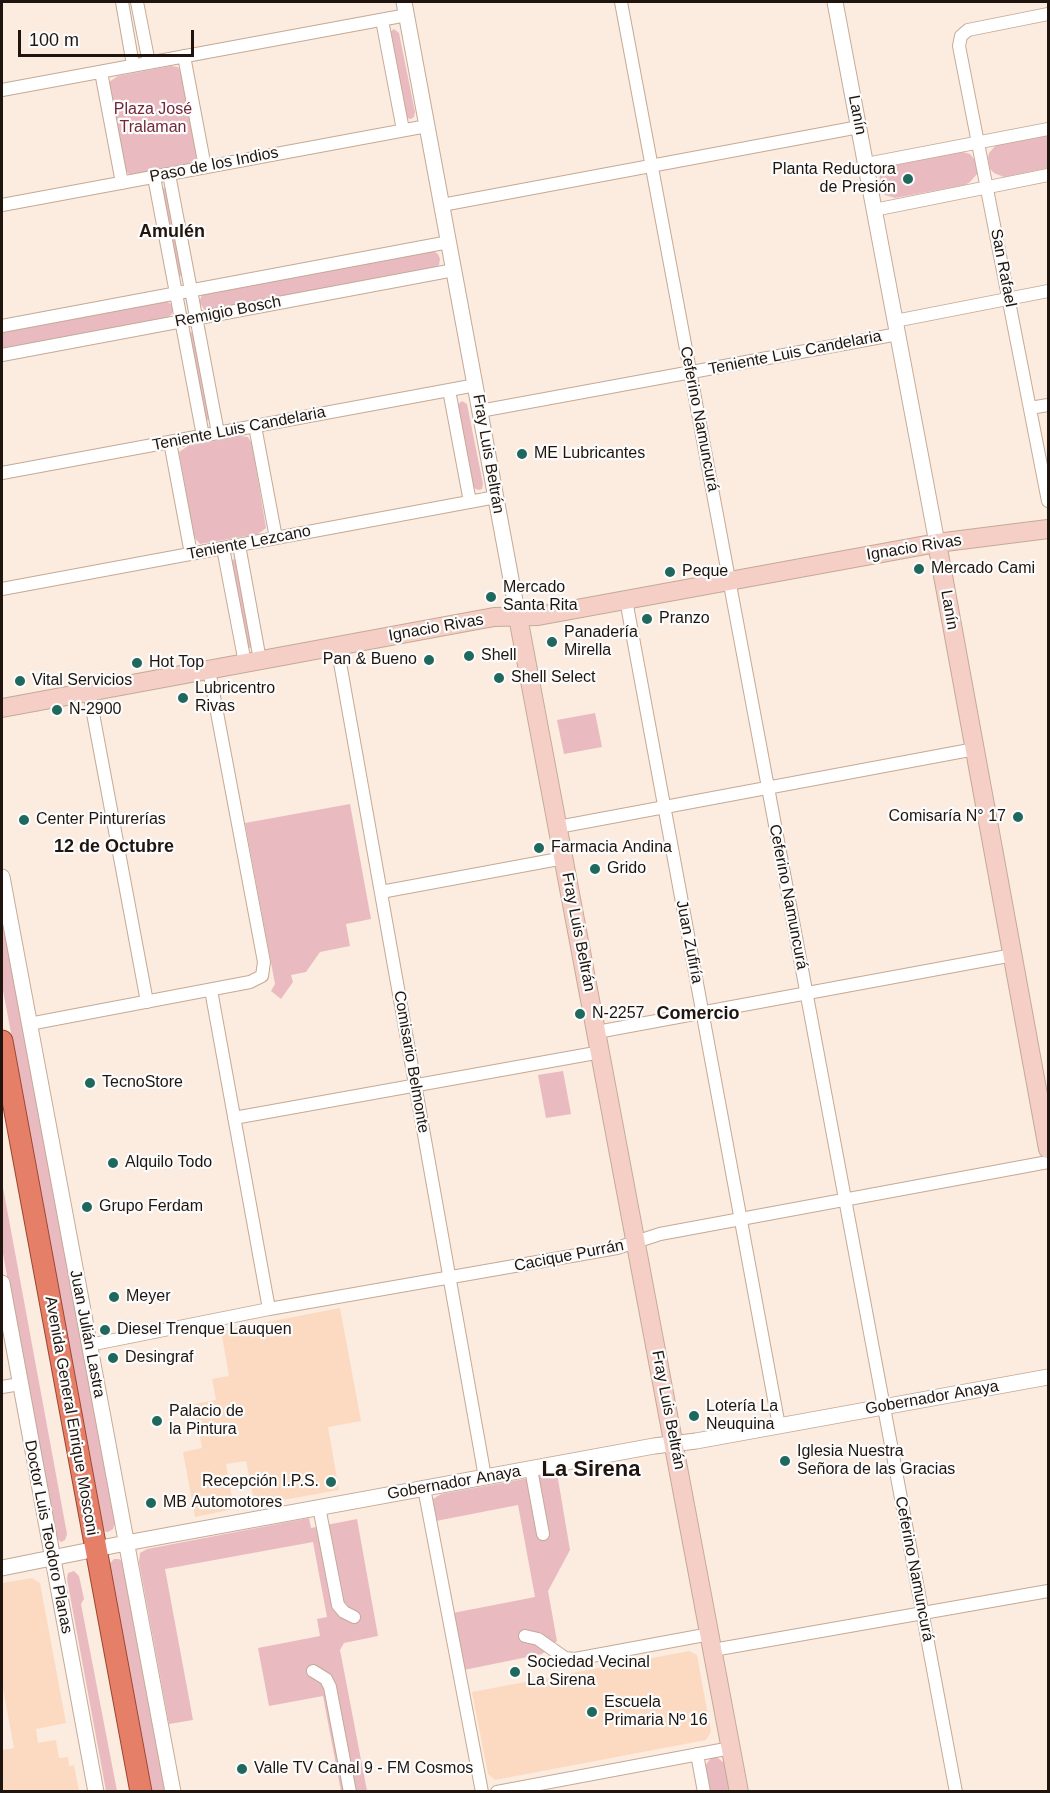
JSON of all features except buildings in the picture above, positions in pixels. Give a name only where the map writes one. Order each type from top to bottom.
[{"type":"highway","name":"Avenida General Enrique Mosconi","points":[[2,1041],[89,1551],[126,1791]]},
{"type":"highway","name":"Avenida General Enrique Mosconi","points":[[2,1121],[89,1551],[141,1791]]},
{"type":"main road","name":"Ignacio Rivas","points":[[2,708],[494,617],[538,616],[937,543],[1048,529]]},
{"type":"main road","name":"Lanín","points":[[937,543],[1048,1149]]},
{"type":"main road","name":"Fray Luis Beltrán","points":[[518,617],[739,1791]]},
{"type":"street","points":[[122,2],[134,66]]},
{"type":"street","points":[[137,2],[149,63]]},
{"type":"street","name":"Ceferino Namuncurá","points":[[621,2],[956,1791]]},
{"type":"street","name":"Lanín","points":[[836,2],[937,543]]},
{"type":"street","points":[[2,90],[382,20],[406,8]]},
{"type":"street","name":"Fray Luis Beltrán","points":[[406,8],[518,617]]},
{"type":"street","name":"San Rafael","points":[[1048,14],[972,29],[961,36],[959,50],[1048,501]]},
{"type":"street","points":[[382,20],[403,130]]},
{"type":"street","points":[[184,56],[206,167]]},
{"type":"street","points":[[101,72],[122,183]]},
{"type":"street","name":"Paso de los Indios","points":[[2,205],[428,126]]},
{"type":"street","points":[[442,206],[859,127]]},
{"type":"street","points":[[866,164],[1048,129]]},
{"type":"street","points":[[169,174],[218,433]]},
{"type":"street","points":[[874,210],[1048,175]]},
{"type":"street","points":[[154,177],[202,436]]},
{"type":"street","name":"Remigio Bosch","points":[[2,326],[449,242]]},
{"type":"street","name":"Remigio Bosch","points":[[2,355],[454,270]]},
{"type":"street","name":"Teniente Luis Candelaria","points":[[480,411],[690,373],[896,328],[1048,291]]},
{"type":"street","name":"Teniente Luis Candelaria","points":[[2,473],[476,385]]},
{"type":"street","name":"Fray Luis Beltrán","points":[[449,390],[470,502]]},
{"type":"street","points":[[1030,408],[1048,405]]},
{"type":"street","points":[[255,426],[276,538]]},
{"type":"street","points":[[170,442],[191,554]]},
{"type":"street","name":"Teniente Lezcano","points":[[2,589],[496,497]]},
{"type":"street","points":[[239,545],[253,662]]},
{"type":"street","points":[[224,548],[253,662]]},
{"type":"street","name":"Juan Zufiría","points":[[626,600],[779,1426]]},
{"type":"street","name":"Comisario Belmonte","points":[[337,646],[485,1477]]},
{"type":"street","points":[[29,1024],[250,982],[262,976],[264,962],[209,670]]},
{"type":"street","points":[[88,692],[147,1002]]},
{"type":"street","points":[[558,827],[975,749]]},
{"type":"street","points":[[381,892],[564,858]]},
{"type":"street","name":"Juan Julián Lastra","points":[[2,877],[173,1791]]},
{"type":"street","points":[[597,1032],[1013,955]]},
{"type":"street","points":[[211,990],[269,1309]]},
{"type":"street","points":[[234,1118],[601,1052]]},
{"type":"street","name":"Cacique Purrán","points":[[89,1345],[269,1309],[617,1248],[655,1235],[1048,1162]]},
{"type":"street","name":"Doctor Luis Teodoro Planas","points":[[2,1283],[96,1791]]},
{"type":"street","name":"Gobernador Anaya","points":[[2,1568],[319,1507],[1048,1377]]},
{"type":"street","points":[[2,1388],[20,1384]]},
{"type":"street","points":[[531,1469],[543,1534]]},
{"type":"street","points":[[424,1488],[482,1791]]},
{"type":"street","points":[[319,1507],[338,1605],[344,1612],[354,1617]]},
{"type":"street","points":[[525,1636],[538,1639],[565,1658],[575,1659],[922,1613],[1048,1591]]},
{"type":"street","points":[[313,1671],[326,1679],[330,1687],[351,1791]]},
{"type":"street","points":[[497,1791],[731,1748]]},
{"type":"street","points":[[697,1754],[704,1791]]},
{"type":"shaded area","points":[[340,1308],[361,1421],[328,1427],[339,1490],[255,1505],[246,1461],[226,1464],[234,1509],[195,1517],[183,1452],[202,1448],[194,1404],[216,1400],[212,1379],[229,1376],[221,1331]]},
{"type":"shaded area","points":[[32,1578],[40,1583],[66,1723],[36,1729],[38,1743],[56,1740],[59,1758],[68,1757],[69,1766],[74,1765],[79,1791],[2,1791],[2,1750],[14,1748],[2,1683],[2,1583]]},
{"type":"shaded area","name":"Escuela Primaria Nº 16","points":[[689,1651],[697,1655],[711,1732],[706,1740],[495,1780],[488,1774],[472,1692]]},
{"type":"green space","points":[[394,29],[399,33],[415,112],[411,119],[406,118],[390,32]]},
{"type":"green space","name":"Plaza José Tralaman","points":[[171,66],[178,67],[181,72],[197,158],[188,164],[130,175],[125,170],[109,82],[118,76]]},
{"type":"green space","points":[[1048,134],[1048,168],[1004,177],[990,169],[989,153],[997,144]]},
{"type":"green space","points":[[959,151],[970,154],[977,163],[977,174],[965,185],[895,198],[885,195],[879,186],[880,174],[888,166]]},
{"type":"green space","points":[[163,188],[167,189],[182,275],[180,276],[178,276]]},
{"type":"green space","points":[[433,251],[440,259],[439,265],[434,268],[210,310],[204,309],[199,302],[202,295]]},
{"type":"green space","points":[[166,301],[173,309],[172,314],[167,318],[2,349],[2,331]]},
{"type":"green space","points":[[192,332],[210,419],[206,421],[189,333]]},
{"type":"green space","points":[[462,401],[467,404],[483,484],[482,489],[479,490],[473,488],[457,405]]},
{"type":"green space","points":[[240,436],[248,437],[252,444],[266,528],[258,534],[200,544],[194,537],[179,452],[188,446]]},
{"type":"green space","points":[[234,559],[252,646],[250,648],[248,648],[231,561]]},
{"type":"green space","points":[[595,713],[602,747],[564,754],[557,720]]},
{"type":"green space","points":[[350,804],[371,919],[346,924],[350,946],[320,952],[306,972],[291,975],[293,982],[281,999],[271,991],[275,984],[245,823]]},
{"type":"green space","points":[[2,907],[115,1523],[113,1529],[108,1532],[102,1531],[93,1502],[97,1493],[2,985]]},
{"type":"green space","points":[[563,1071],[571,1114],[546,1118],[538,1075]]},
{"type":"green space","points":[[2,1182],[67,1534],[65,1540],[61,1542],[54,1536],[2,1248]]},
{"type":"green space","points":[[557,1473],[570,1550],[548,1591],[557,1641],[542,1654],[464,1670],[453,1613],[535,1597],[518,1505],[436,1521],[433,1499],[441,1494]]},
{"type":"green space","points":[[309,1518],[311,1528],[357,1519],[378,1636],[344,1643],[340,1650],[367,1791],[341,1791],[323,1696],[269,1706],[258,1648],[320,1636],[317,1619],[327,1617],[313,1542],[165,1569],[193,1720],[169,1724],[139,1562],[140,1553],[147,1549]]},
{"type":"green space","points":[[114,1559],[123,1562],[167,1791],[152,1791],[110,1568],[110,1563]]},
{"type":"green space","points":[[74,1571],[79,1576],[84,1599],[81,1604],[117,1791],[106,1791],[67,1579],[68,1573]]},
{"type":"green space","points":[[711,1758],[718,1758],[724,1763],[730,1791],[708,1791],[704,1767]]},
{"type":"place","name":"Planta Reductora de Presión","points":[[908,179]]},
{"type":"place","name":"ME Lubricantes","points":[[522,454]]},
{"type":"place","name":"Mercado Cami","points":[[919,569]]},
{"type":"place","name":"Peque","points":[[670,572]]},
{"type":"place","name":"Mercado Santa Rita","points":[[491,597]]},
{"type":"place","name":"Pranzo","points":[[647,619]]},
{"type":"place","name":"Panadería Mirella","points":[[552,642]]},
{"type":"place","name":"Shell","points":[[469,656]]},
{"type":"place","name":"Pan & Bueno","points":[[429,660]]},
{"type":"place","name":"Hot Top","points":[[137,663]]},
{"type":"place","name":"Shell Select","points":[[499,678]]},
{"type":"place","name":"Vital Servicios","points":[[20,681]]},
{"type":"place","name":"Lubricentro Rivas","points":[[183,698]]},
{"type":"place","name":"N-2900","points":[[57,710]]},
{"type":"place","name":"Comisaría N° 17","points":[[1018,817]]},
{"type":"place","name":"Center Pinturerías","points":[[24,820]]},
{"type":"place","name":"Farmacia Andina","points":[[539,848]]},
{"type":"place","name":"Grido","points":[[595,869]]},
{"type":"place","name":"N-2257","points":[[580,1014]]},
{"type":"place","name":"TecnoStore","points":[[90,1083]]},
{"type":"place","name":"Alquilo Todo","points":[[113,1163]]},
{"type":"place","name":"Grupo Ferdam","points":[[87,1207]]},
{"type":"place","name":"Meyer","points":[[114,1297]]},
{"type":"place","name":"Diesel Trenque Lauquen","points":[[105,1330]]},
{"type":"place","name":"Desingraf","points":[[113,1358]]},
{"type":"place","name":"Lotería La Neuquina","points":[[694,1416]]},
{"type":"place","name":"Palacio de la Pintura","points":[[157,1421]]},
{"type":"place","name":"Iglesia Nuestra Señora de las Gracias","points":[[785,1461]]},
{"type":"place","name":"Recepción I.P.S.","points":[[331,1482]]},
{"type":"place","name":"MB Automotores","points":[[151,1503]]},
{"type":"place","name":"Sociedad Vecinal La Sirena","points":[[515,1672]]},
{"type":"place","name":"Escuela Primaria Nº 16","points":[[592,1712]]},
{"type":"place","name":"Valle TV Canal 9 - FM Cosmos","points":[[242,1769]]},
{"type":"district","name":"Amulén","points":[[172,232]]},
{"type":"district","name":"12 de Octubre","points":[[114,847]]},
{"type":"district","name":"Comercio","points":[[698,1014]]},
{"type":"district","name":"La Sirena","points":[[591,1470]]}]
